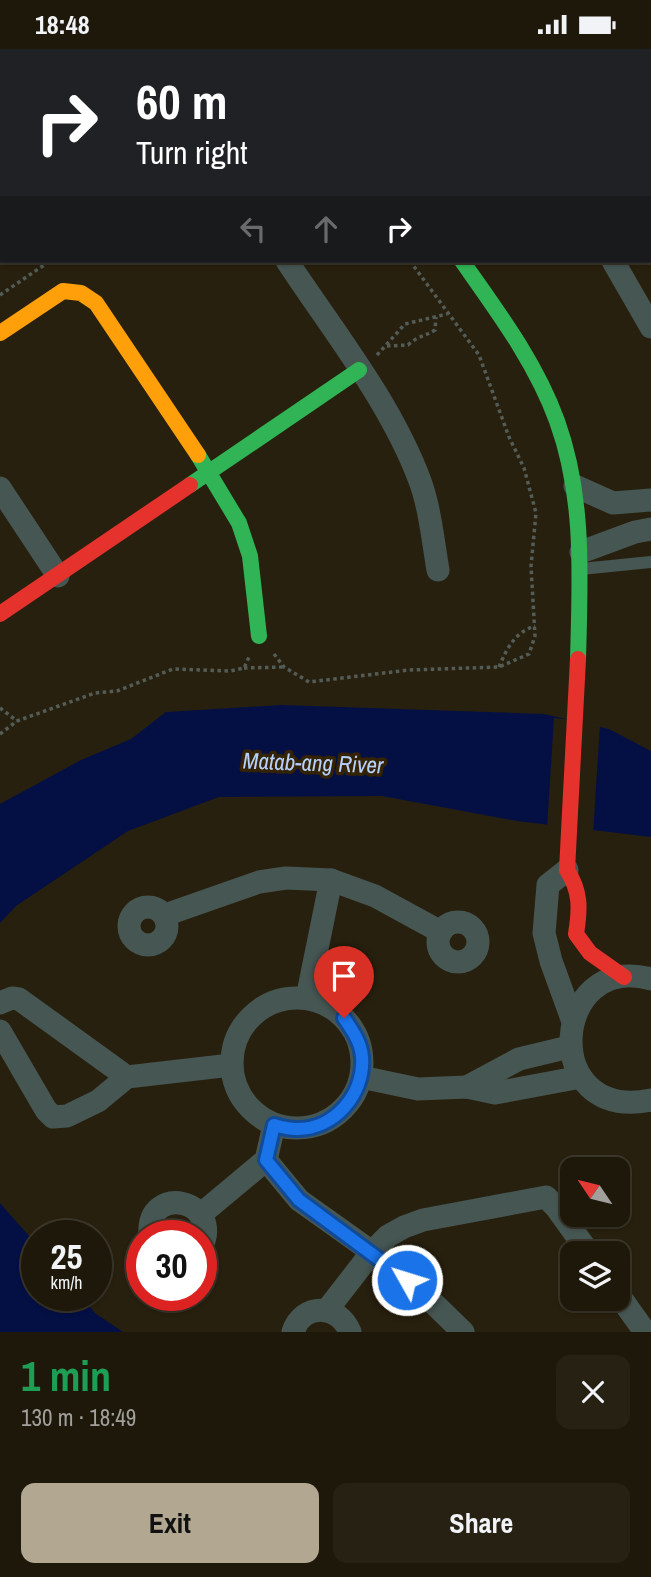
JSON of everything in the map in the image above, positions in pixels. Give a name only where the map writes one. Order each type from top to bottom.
[{"type":"street","points":[[287,263],[389,415],[421,484],[438,570]]},
{"type":"street","points":[[463,263],[532,367],[556,418],[575,487],[581,560],[576,719],[567,870],[579,886],[581,899],[576,934],[590,953],[624,977]]},
{"type":"street","points":[[614,263],[651,327]]},
{"type":"street","points":[[0,333],[63,291],[81,293],[96,303],[209,472],[239,523],[250,556],[260,636]]},
{"type":"street","points":[[0,614],[359,370]]},
{"type":"street","points":[[575,487],[613,503],[651,499]]},
{"type":"street","points":[[0,488],[58,576]]},
{"type":"street","points":[[581,560],[651,529]]},
{"type":"street","points":[[567,870],[548,885],[544,933],[572,1019]]},
{"type":"street","points":[[165,915],[259,882],[286,878],[331,880],[375,896],[441,932]]},
{"type":"street","points":[[307,998],[331,880]]},
{"type":"street","points":[[651,979],[624,977],[607,981],[592,990],[580,1003],[572,1019],[569,1047],[581,1077],[595,1092],[613,1100],[634,1103],[651,1100]]},
{"type":"street","points":[[0,1003],[12,998],[19,999],[127,1077]]},
{"type":"street","points":[[307,998],[327,1005],[344,1018],[356,1035],[362,1056],[361,1077],[352,1098],[337,1115],[318,1126],[296,1129],[274,1125],[257,1116],[243,1102],[234,1085],[231,1065],[234,1042],[246,1022],[262,1007],[284,999],[307,998]]},
{"type":"street","points":[[0,1031],[11,1054],[53,1117],[67,1116],[98,1101],[127,1077],[231,1065]]},
{"type":"street","points":[[467,1087],[519,1059],[569,1047]]},
{"type":"street","points":[[361,1077],[418,1089],[467,1087],[495,1093],[581,1077]]},
{"type":"street","points":[[200,1215],[266,1160],[274,1125]]},
{"type":"street","points":[[266,1160],[299,1200],[372,1252],[424,1294],[463,1332]]},
{"type":"street","points":[[327,1310],[372,1252],[388,1236],[423,1220],[546,1197],[580,1241]]},
{"type":"street","points":[[152,1220],[155,1213],[168,1204],[183,1203],[200,1215],[202,1220]]},
{"type":"street","points":[[293,1332],[304,1315],[319,1309],[341,1317],[350,1332]]},
{"type":"street","points":[[630,1311],[645,1332]]},
{"type":"lane","points":[[581,560],[651,562]]},
{"type":"path","points":[[0,295],[47,263]]},
{"type":"path","points":[[244,668],[260,636],[284,667],[309,682],[409,670],[499,667],[529,654],[535,626],[531,566],[536,513],[524,468],[509,437],[479,355],[411,263]]},
{"type":"path","points":[[359,370],[387,347],[405,324],[447,314]]},
{"type":"path","points":[[387,347],[408,345],[419,334],[435,330],[436,317]]},
{"type":"path","points":[[499,667],[507,648],[523,629],[535,626]]},
{"type":"path","points":[[0,734],[17,720],[95,693],[117,691],[173,670],[229,671],[284,667]]},
{"type":"path","points":[[0,708],[17,720]]},
{"type":"water","name":"Matab-ang River","points":[[281,705],[544,714],[609,729],[651,751],[651,837],[517,821],[382,796],[219,797],[128,831],[16,906],[0,923],[0,804],[81,760],[131,739],[166,712]]},
{"type":"water","points":[[0,1203],[21,1227],[21,1311],[93,1311],[123,1332],[0,1332]]},
{"type":"pier","points":[[554,718],[600,723],[593,834],[547,829]]},
{"type":"traffic: fast","points":[[463,263],[527,358],[557,421],[566,450],[579,539],[578,659]]},
{"type":"traffic: fast","points":[[190,485],[359,370]]},
{"type":"traffic: fast","points":[[198,455],[239,523],[250,556],[259,636]]},
{"type":"traffic: slow","points":[[0,333],[63,291],[81,293],[96,303],[198,455]]},
{"type":"traffic: jam","points":[[0,614],[190,485]]},
{"type":"traffic: jam","points":[[578,659],[567,870],[575,886],[578,901],[576,934],[590,953],[624,977]]},
{"type":"route","points":[[344,1018],[356,1035],[362,1056],[361,1077],[352,1098],[337,1115],[318,1126],[296,1129],[274,1125],[266,1160],[299,1200],[407,1280]]}]
